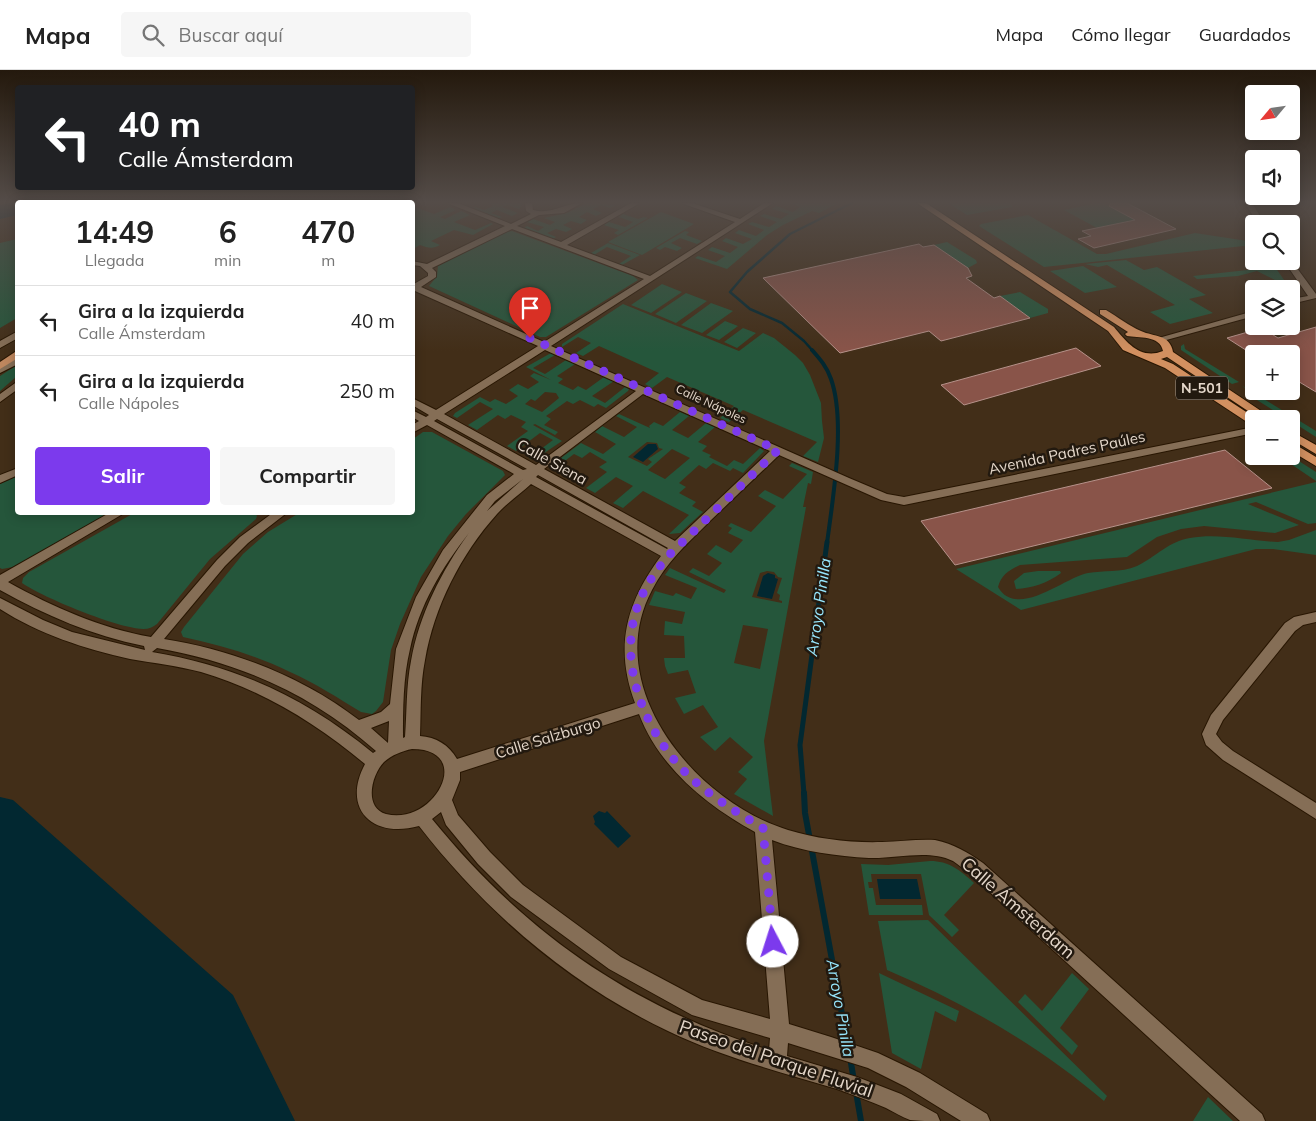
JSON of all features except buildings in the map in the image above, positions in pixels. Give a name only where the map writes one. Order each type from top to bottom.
[{"type":"highway","name":"N-501","points":[[993,252],[1111,329],[1131,351],[1168,366],[1245,416]]},
{"type":"highway","points":[[1009,252],[1138,334]]},
{"type":"highway","points":[[1122,340],[1130,334],[1158,339]]},
{"type":"highway","name":"N-501","points":[[1158,339],[1165,344],[1168,352],[1255,410]]},
{"type":"highway","points":[[1148,357],[1157,357],[1168,352]]},
{"type":"highway","points":[[1300,440],[1316,450]]},
{"type":"highway","points":[[1300,452],[1316,462]]},
{"type":"main road","points":[[0,356],[15,346]]},
{"type":"main road","points":[[0,366],[15,355]]},
{"type":"street","points":[[415,263],[425,265],[452,252]]},
{"type":"street","points":[[580,252],[651,279]]},
{"type":"street","points":[[415,428],[694,252]]},
{"type":"street","points":[[415,287],[432,277],[432,272],[425,265]]},
{"type":"street","points":[[1294,270],[1314,296],[1300,300]]},
{"type":"street","points":[[1302,282],[1316,287]]},
{"type":"street","name":"Calle Nápoles","points":[[415,288],[885,497]]},
{"type":"street","points":[[1158,339],[1245,315]]},
{"type":"street","points":[[0,345],[15,336]]},
{"type":"street","points":[[0,370],[15,362]]},
{"type":"street","points":[[0,399],[15,386]]},
{"type":"street","points":[[391,749],[403,649],[420,600],[447,553],[491,498],[529,474],[644,389]]},
{"type":"street","name":"Calle Siena","points":[[415,405],[432,419],[529,474],[673,551]]},
{"type":"street","name":"Calle Siena","points":[[415,414],[432,419]]},
{"type":"street","name":"Avenida Padres Paúles","points":[[885,497],[904,501],[922,498],[1245,432]]},
{"type":"street","name":"Calle Ámsterdam","points":[[778,450],[673,551],[657,570],[637,607],[630,647],[631,666],[642,708],[660,739],[690,777],[723,804],[763,828],[792,839],[824,846],[883,851],[930,848],[946,850],[957,854],[977,869],[1255,1121]]},
{"type":"street","points":[[0,470],[15,463]]},
{"type":"street","points":[[0,479],[15,472]]},
{"type":"street","points":[[412,742],[413,698],[420,649],[437,602],[457,559],[480,527],[529,474]]},
{"type":"street","points":[[0,582],[116,515]]},
{"type":"street","points":[[144,655],[221,563],[244,540],[275,515]]},
{"type":"street","points":[[0,582],[59,615],[124,637],[210,654],[254,668],[309,694],[391,749]]},
{"type":"street","points":[[0,603],[73,637],[109,648],[200,667],[244,681],[318,720],[374,763]]},
{"type":"street","points":[[1316,617],[1299,621],[1290,627],[1218,716],[1210,727],[1209,733],[1215,746],[1316,812]]},
{"type":"street","points":[[359,726],[386,716],[396,707]]},
{"type":"street","name":"Calle Salzburgo","points":[[453,767],[642,708]]},
{"type":"street","points":[[412,742],[431,743],[446,753],[453,767],[452,783],[444,800],[422,818],[401,824],[384,821],[369,810],[363,794],[364,782],[374,763],[391,749],[412,742]]},
{"type":"street","name":"Paseo del Parque Fluvial","points":[[444,800],[452,820],[484,858],[517,891],[600,953],[636,975],[699,1008],[831,1046],[871,1060],[913,1080],[980,1121]]},
{"type":"street","name":"Paseo del Parque Fluvial","points":[[422,818],[466,872],[555,952],[600,983],[682,1028],[777,1062],[836,1078],[869,1090],[916,1112],[930,1121]]},
{"type":"street","points":[[763,828],[780,1032],[777,1062]]},
{"type":"green space","points":[[0,252],[15,252],[15,319],[0,328]]},
{"type":"green space","points":[[466,252],[569,252],[633,276],[638,280],[546,337],[540,337],[429,286],[437,276],[438,266]]},
{"type":"green space","points":[[620,252],[632,252],[640,255],[622,265],[619,264],[631,256]]},
{"type":"green space","points":[[634,252],[647,252],[642,255]]},
{"type":"green space","points":[[714,252],[747,252],[727,269],[695,258],[698,256],[716,262],[725,256]]},
{"type":"green space","points":[[944,252],[963,252],[976,260],[977,263],[968,268]]},
{"type":"green space","points":[[1020,252],[1094,252],[1106,254],[1114,252],[1186,252],[1044,267]]},
{"type":"green space","points":[[1126,260],[1144,270],[1157,267],[1206,295],[1189,299],[1213,313],[1170,324],[1150,312],[1175,305],[1107,265],[1098,267],[1085,264]]},
{"type":"green space","points":[[1083,266],[1117,287],[1085,293],[1050,271]]},
{"type":"green space","points":[[1248,270],[1277,270],[1284,280],[1275,280],[1257,271],[1238,276],[1197,279],[1193,276]]},
{"type":"green space","points":[[662,284],[682,292],[651,313],[631,305]]},
{"type":"green space","points":[[1020,292],[1048,309],[1048,313],[1030,318],[1000,296]]},
{"type":"green space","points":[[686,293],[707,301],[676,323],[655,314]]},
{"type":"green space","points":[[711,303],[733,311],[702,333],[681,325]]},
{"type":"green space","points":[[623,304],[739,351],[763,333],[774,338],[795,355],[803,363],[810,375],[821,403],[824,438],[818,462],[803,456],[817,442],[743,410],[729,422],[720,418],[734,406],[667,377],[652,388],[645,384],[659,373],[599,346],[583,356],[576,353],[591,343],[578,337],[562,347],[562,344]]},
{"type":"green space","points":[[725,321],[738,326],[719,340],[706,335]]},
{"type":"green space","points":[[743,328],[756,333],[737,348],[724,342]]},
{"type":"green space","points":[[1184,344],[1185,349],[1239,382],[1232,384],[1181,350],[1181,346]]},
{"type":"green space","points":[[551,353],[555,355],[533,368],[545,374],[566,360],[575,364],[557,376],[563,379],[558,383],[573,390],[578,386],[586,390],[604,377],[614,381],[592,396],[605,403],[625,387],[629,389],[606,408],[598,404],[594,407],[580,400],[573,404],[567,401],[546,416],[551,419],[544,425],[558,432],[555,435],[535,424],[533,425],[562,441],[534,460],[529,458],[553,440],[540,433],[516,451],[507,446],[528,431],[521,427],[526,422],[511,415],[505,419],[498,415],[477,430],[468,425],[493,409],[480,402],[457,418],[453,416],[480,397],[490,402],[495,399],[506,404],[518,396],[509,390],[518,384],[528,389],[539,382],[530,376],[534,373],[551,380],[526,367]],"holes":[[[545,392],[556,393],[559,398],[542,412],[525,404],[531,399],[535,401]]]},
{"type":"green space","points":[[15,366],[15,378],[0,391],[0,376]]},
{"type":"green space","points":[[1257,400],[1265,400],[1282,410],[1273,410]]},
{"type":"green space","points":[[680,412],[689,416],[672,430],[688,438],[706,423],[715,427],[698,442],[707,446],[702,451],[711,455],[709,457],[727,466],[734,460],[743,464],[760,448],[764,451],[743,473],[733,468],[730,471],[713,463],[706,469],[699,465],[679,483],[686,487],[679,493],[696,502],[692,506],[703,512],[680,533],[669,534],[689,515],[643,491],[623,508],[613,503],[633,486],[616,477],[595,493],[586,488],[607,472],[599,467],[607,462],[590,452],[582,458],[574,454],[553,470],[551,468],[553,464],[581,443],[603,454],[616,444],[595,432],[602,426],[624,437],[637,427],[616,416],[619,414],[650,428],[649,426],[654,422],[663,426]],"holes":[[[647,442],[657,443],[659,448],[663,449],[648,459],[652,462],[647,466],[628,457]],[[672,449],[690,458],[665,479],[648,470]]]},
{"type":"green space","points":[[1300,421],[1316,431],[1316,437],[1300,427]]},
{"type":"green space","points":[[423,432],[432,432],[503,471],[505,475],[466,514],[448,536],[421,577],[400,624],[391,650],[383,702],[376,711],[372,714],[361,712],[308,681],[264,660],[224,647],[183,637],[181,632],[184,627],[243,554],[268,532],[296,515],[415,515],[415,438]]},
{"type":"green space","points":[[1300,462],[1316,472],[1316,481],[1292,465],[1300,465]]},
{"type":"green space","points":[[792,463],[813,472],[811,484],[808,483],[803,507],[806,507],[764,741],[773,816],[734,794],[747,779],[738,772],[753,757],[730,737],[715,751],[700,737],[718,727],[703,705],[684,714],[675,698],[696,693],[688,670],[668,674],[665,666],[664,658],[685,658],[684,636],[664,635],[665,621],[682,624],[685,612],[649,605],[655,591],[673,596],[676,593],[691,599],[697,588],[665,575],[670,568],[724,593],[726,590],[689,572],[693,568],[709,576],[722,563],[707,554],[716,545],[731,553],[743,540],[728,533],[732,528],[728,526],[731,523],[751,532],[776,506],[758,496],[765,490],[783,499],[807,474],[789,466]],"holes":[[[774,572],[778,577],[782,578],[777,593],[780,595],[779,600],[782,603],[752,597],[760,573]],[[743,625],[768,629],[760,669],[734,663]]]},
{"type":"green space","points":[[15,477],[15,515],[107,515],[13,567],[2,569],[0,568],[0,484]]},
{"type":"green space","points":[[1316,482],[1316,523],[1308,524],[1256,502],[1248,504],[1299,525],[1275,533],[1204,526],[1181,529],[1157,537],[1127,557],[1020,565],[1006,573],[998,587],[1006,596],[1017,599],[1029,598],[1088,573],[1124,570],[1137,566],[1176,542],[1190,538],[1212,536],[1278,542],[1316,530],[1316,555],[1273,549],[1256,549],[1021,610],[956,569]]},
{"type":"green space","points":[[130,515],[257,516],[256,519],[210,559],[157,624],[149,628],[143,629],[116,624],[32,589],[22,583],[23,578],[29,572]]},
{"type":"green space","points":[[1060,571],[1061,573],[1051,580],[1040,584],[1016,589],[1014,581],[1024,573]]},
{"type":"green space","points":[[937,861],[954,867],[974,883],[944,915],[959,930],[952,937],[929,915],[921,874],[871,874],[872,882],[868,882],[869,888],[873,888],[876,905],[922,905],[923,915],[869,915],[861,864],[888,865]]},
{"type":"green space","points":[[928,920],[1107,1096],[1104,1101],[1054,1062],[1000,1027],[973,1011],[887,970],[878,921]]},
{"type":"green space","points":[[879,973],[959,1011],[956,1022],[935,1011],[921,1069],[892,1053]]},
{"type":"green space","points":[[1072,973],[1089,989],[1060,1028],[1078,1046],[1072,1055],[1018,1002],[1025,994],[1042,1011]]},
{"type":"green space","points":[[1208,1097],[1233,1121],[1193,1121]]},
{"type":"water","points":[[648,444],[656,444],[658,449],[643,462],[633,457]]},
{"type":"water","points":[[768,573],[775,575],[775,578],[778,579],[772,599],[757,596],[763,576]]},
{"type":"water","points":[[0,797],[13,800],[233,995],[295,1121],[0,1121]]},
{"type":"water","points":[[599,811],[605,813],[607,811],[631,836],[618,848],[594,824],[593,816]]},
{"type":"water","points":[[877,879],[917,879],[921,899],[880,899]]},
{"type":"waterway","name":"Arroyo Pinilla","points":[[770,252],[747,272],[730,292],[750,309],[782,323],[813,351]]},
{"type":"waterway","name":"Arroyo Pinilla","points":[[812,350],[823,363],[831,379],[838,416],[837,460],[827,543]]},
{"type":"waterway","name":"Arroyo Pinilla","points":[[804,794],[800,745],[827,542]]},
{"type":"waterway","name":"Arroyo Pinilla","points":[[804,793],[805,813],[848,1047]]},
{"type":"waterway","name":"Arroyo Pinilla","points":[[850,1057],[854,1081]]},
{"type":"waterway","name":"Arroyo Pinilla","points":[[856,1092],[861,1121]]},
{"type":"route","points":[[530,338],[778,450],[668,556],[657,570],[637,607],[630,647],[631,666],[642,708],[674,759],[690,777],[723,804],[763,828],[773,942]]}]
